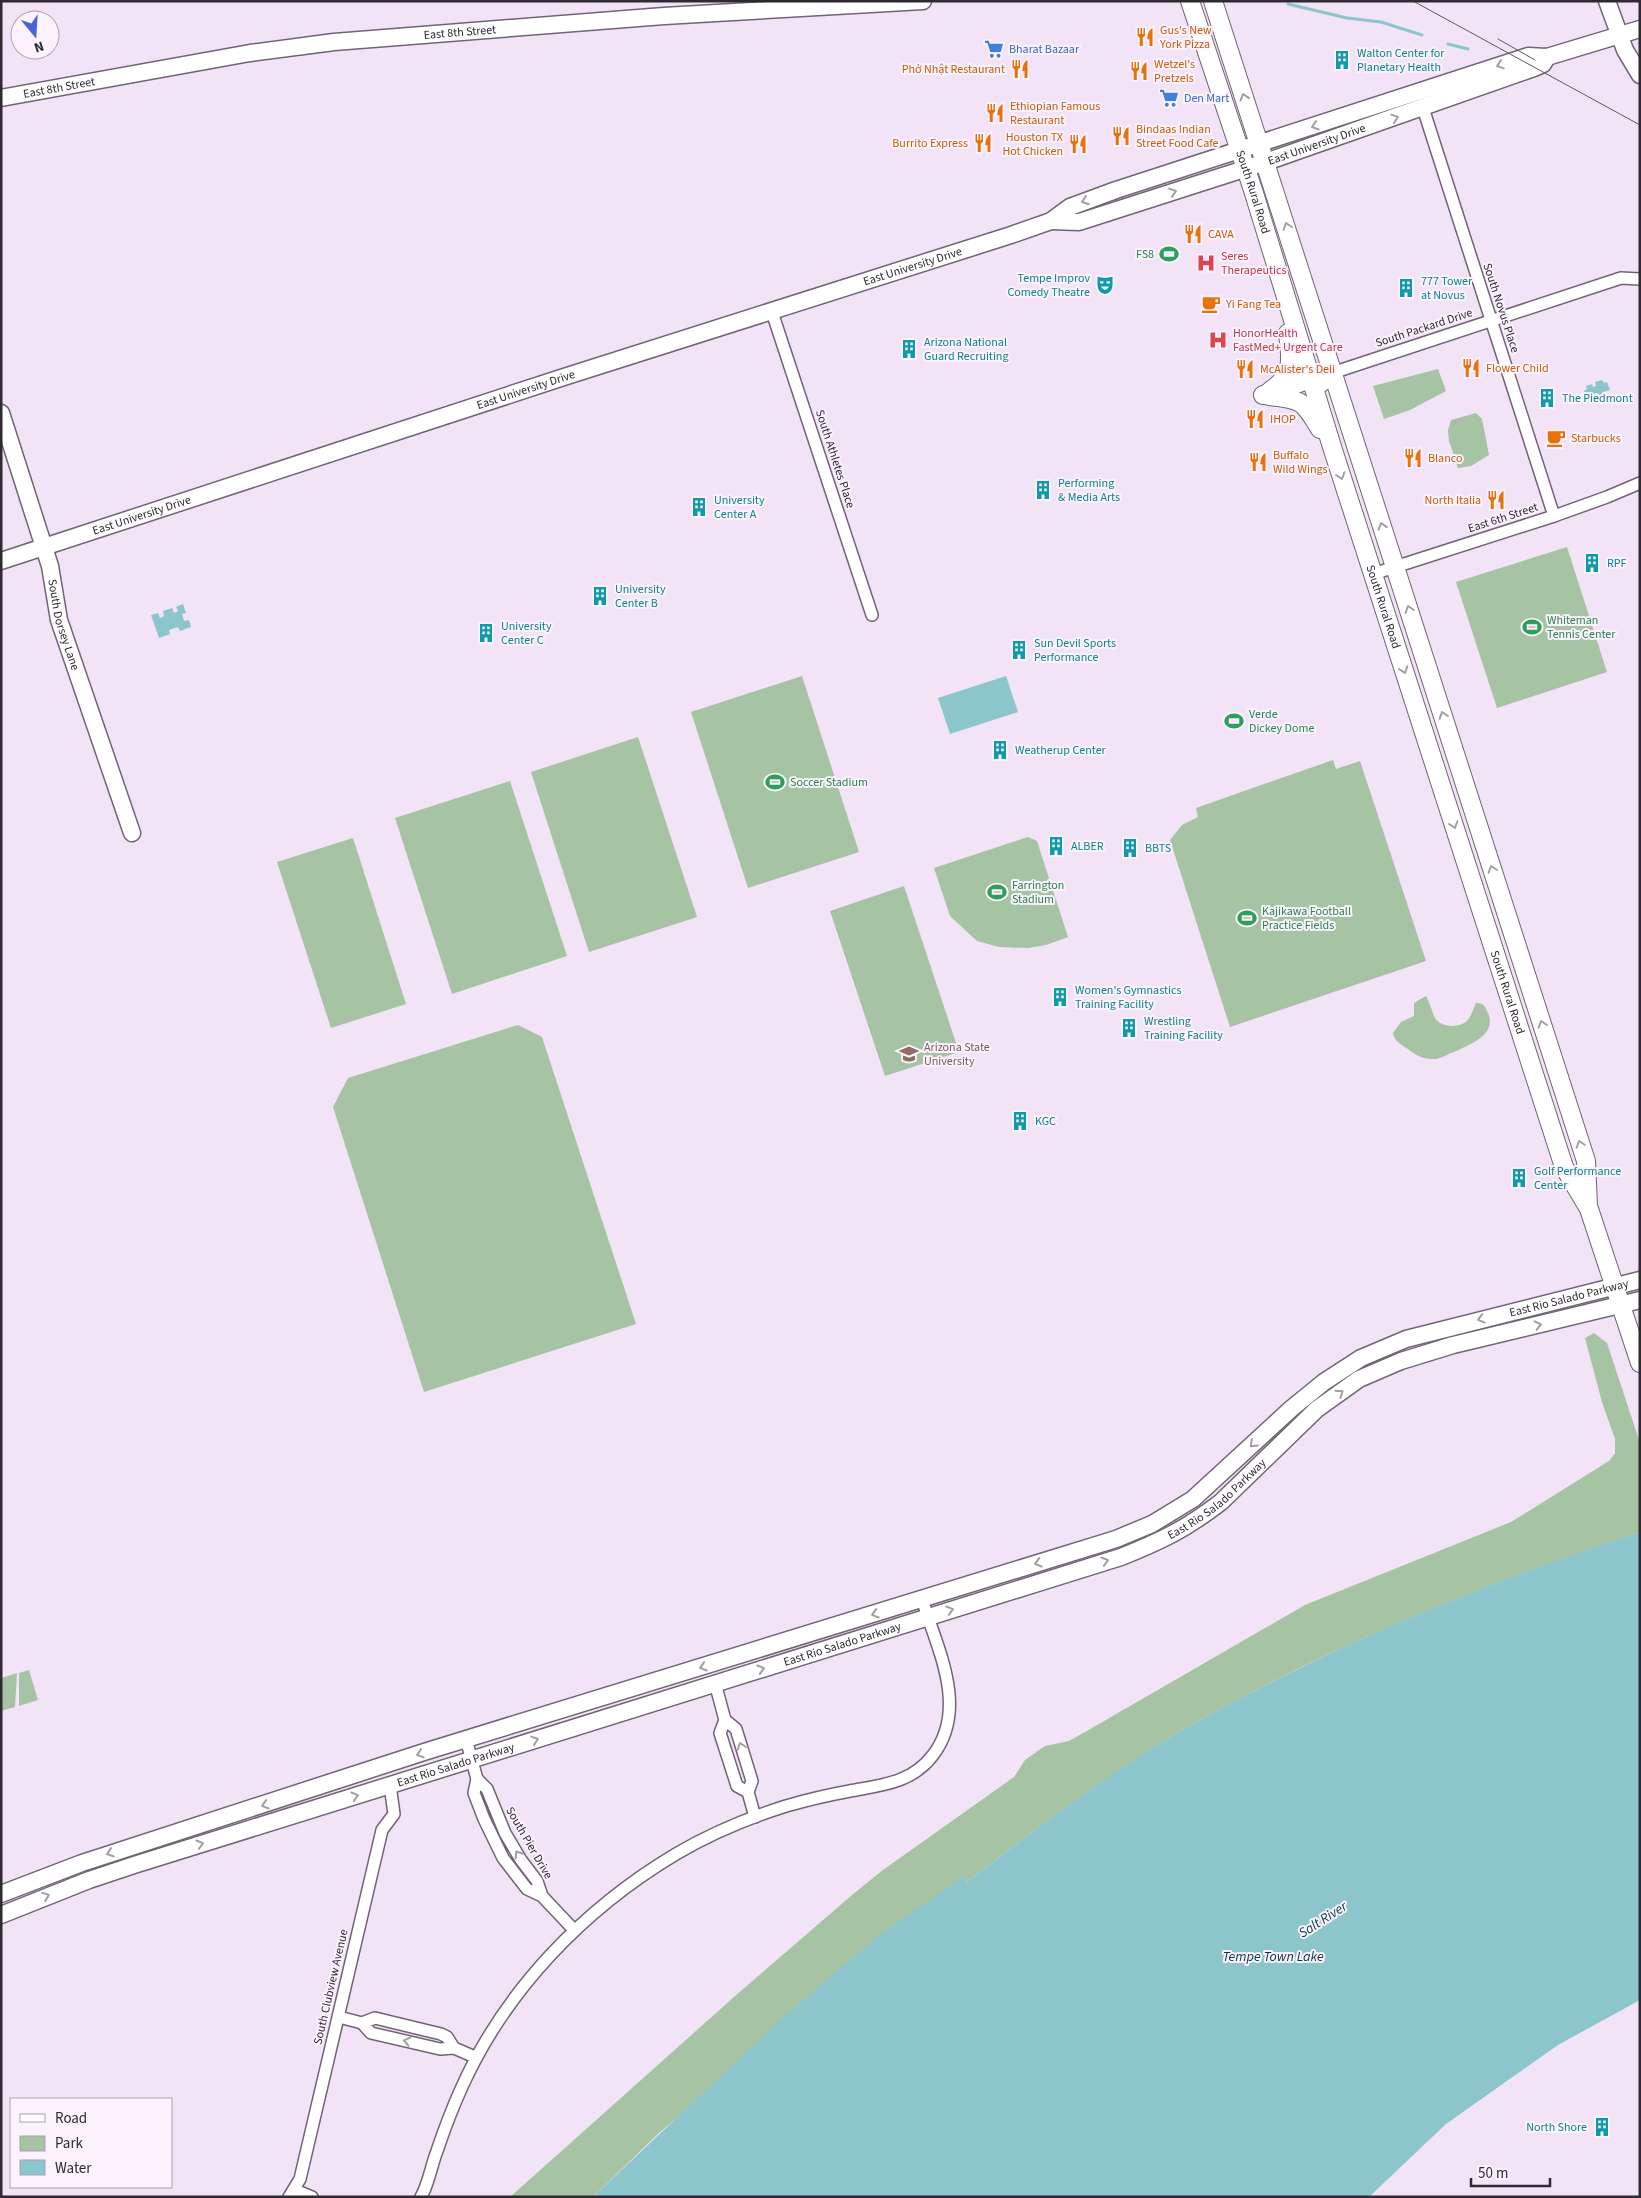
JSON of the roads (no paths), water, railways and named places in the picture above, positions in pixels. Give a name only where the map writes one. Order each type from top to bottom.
[{"type":"main road","name":"East 8th Street","points":[[1,98],[250,52],[334,42],[664,16],[923,1]]},
{"type":"main road","name":"South Rural Road","points":[[1190,1],[1246,168],[1333,450],[1564,1167],[1589,1209],[1640,1363]]},
{"type":"main road","name":"South Rural Road","points":[[1213,1],[1586,1161],[1589,1209]]},
{"type":"main road","points":[[1607,1],[1619,35],[1640,76]]},
{"type":"main road","name":"East University Drive","points":[[1051,222],[1070,207],[1239,149],[1528,56],[1547,57],[1640,29]]},
{"type":"main road","name":"East University Drive","points":[[1,561],[558,379],[1051,222],[1079,222],[1266,162],[1424,108],[1543,64],[1547,57]]},
{"type":"main road","points":[[1263,395],[1285,378],[1290,367],[1284,295]]},
{"type":"main road","points":[[1263,395],[1311,380],[1318,381],[1325,388],[1344,445],[1362,463]]},
{"type":"main road","points":[[1263,395],[1302,402],[1333,450]]},
{"type":"main road","name":"South Dorsey Lane","points":[[1,413],[50,566],[59,620],[132,833]]},
{"type":"main road","name":"East Rio Salado Parkway","points":[[1,1894],[82,1863],[466,1739],[1116,1539],[1152,1524],[1193,1499],[1292,1408],[1324,1382],[1344,1368],[1378,1350],[1415,1337],[1640,1280]]},
{"type":"main road","name":"East Rio Salado Parkway","points":[[1,1915],[88,1880],[134,1865],[1121,1557],[1154,1544],[1186,1527],[1220,1502],[1317,1409],[1359,1379],[1401,1360],[1453,1345],[1640,1300]]},
{"type":"street","name":"South Novus Place","points":[[1424,108],[1490,321],[1554,516]]},
{"type":"street","name":"South Packard Drive","points":[[1332,373],[1621,278],[1640,279]]},
{"type":"street","name":"South Athletes Place","points":[[772,312],[872,615]]},
{"type":"street","name":"East 6th Street","points":[[1373,574],[1554,516],[1640,483]]},
{"type":"street","points":[[421,2197],[428,2182],[449,2115],[475,2057],[541,1965],[574,1930],[650,1870],[708,1838],[755,1817],[818,1797],[894,1783],[917,1771],[930,1759],[945,1736],[950,1718],[950,1701],[947,1680],[922,1599]]},
{"type":"street","points":[[715,1684],[725,1720],[736,1729],[752,1781],[748,1792],[755,1817]]},
{"type":"street","points":[[725,1720],[720,1733],[737,1786],[748,1792]]},
{"type":"street","name":"South Pier Drive","points":[[466,1739],[477,1779],[487,1789],[505,1833],[521,1860],[537,1881],[542,1896],[574,1930]]},
{"type":"street","name":"South Clubview Avenue","points":[[292,2194],[300,2179],[382,1830],[394,1814],[390,1785]]},
{"type":"street","points":[[339,2017],[362,2023],[372,2033],[440,2049],[454,2048],[475,2057]]},
{"type":"street","points":[[292,2194],[312,2197]]},
{"type":"water","points":[[1602,380],[1604,383],[1607,382],[1610,390],[1603,392],[1604,395],[1600,397],[1598,393],[1595,393],[1596,398],[1593,399],[1591,395],[1586,397],[1584,391],[1587,389],[1586,386],[1592,384],[1593,387],[1596,386],[1595,382]]},
{"type":"water","points":[[183,604],[186,613],[182,614],[184,621],[189,620],[191,627],[180,631],[178,627],[169,630],[170,634],[159,638],[151,615],[158,613],[160,618],[164,616],[163,611],[172,608],[174,613],[178,611],[176,607]]},
{"type":"water","points":[[1006,676],[1018,712],[950,734],[938,698]]},
{"type":"water","name":"Tempe Town Lake","points":[[1640,1532],[1640,2000],[1558,2045],[1446,2124],[1369,2197],[593,2197],[780,2020],[878,1936],[964,1876],[967,1882],[1077,1799],[1163,1741],[1301,1667],[1412,1617],[1525,1572]]},
{"type":"waterway","points":[[1288,4],[1347,18],[1381,22],[1422,35]]},
{"type":"waterway","points":[[1448,44],[1468,49]]},
{"type":"tram line","points":[[1413,1],[1640,125]]},
{"type":"tram line","points":[[1498,39],[1535,60]]},
{"type":"place","name":"Gus's New York Pizza","points":[[1145,37]]},
{"type":"place","name":"Bharat Bazaar","points":[[994,49]]},
{"type":"place","name":"Walton Center for Planetary Health","points":[[1342,60]]},
{"type":"place","name":"Phở Nhật Restaurant","points":[[1020,69]]},
{"type":"place","name":"Wetzel's Pretzels","points":[[1139,71]]},
{"type":"place","name":"Den Mart","points":[[1169,98]]},
{"type":"place","name":"Ethiopian Famous Restaurant","points":[[995,113]]},
{"type":"place","name":"Bindaas Indian Street Food Cafe","points":[[1121,136]]},
{"type":"place","name":"Burrito Express","points":[[983,143]]},
{"type":"place","name":"Houston TX Hot Chicken","points":[[1078,144]]},
{"type":"place","name":"CAVA","points":[[1193,234]]},
{"type":"place","name":"FS8","points":[[1169,254]]},
{"type":"place","name":"Seres Therapeutics","points":[[1206,263]]},
{"type":"place","name":"Tempe Improv Comedy Theatre","points":[[1105,285]]},
{"type":"place","name":"777 Tower at Novus","points":[[1406,288]]},
{"type":"place","name":"Yi Fang Tea","points":[[1211,304]]},
{"type":"place","name":"HonorHealth FastMed+ Urgent Care","points":[[1218,340]]},
{"type":"place","name":"Arizona National Guard Recruiting","points":[[909,349]]},
{"type":"place","name":"Flower Child","points":[[1471,368]]},
{"type":"place","name":"McAlister's Deli","points":[[1245,369]]},
{"type":"place","name":"The Piedmont","points":[[1547,398]]},
{"type":"place","name":"IHOP","points":[[1255,419]]},
{"type":"place","name":"Starbucks","points":[[1556,438]]},
{"type":"place","name":"Blanco","points":[[1413,458]]},
{"type":"place","name":"Buffalo Wild Wings","points":[[1258,462]]},
{"type":"place","name":"Performing & Media Arts","points":[[1043,490]]},
{"type":"place","name":"North Italia","points":[[1496,500]]},
{"type":"place","name":"University Center A","points":[[699,507]]},
{"type":"place","name":"RPF","points":[[1592,563]]},
{"type":"place","name":"University Center B","points":[[600,596]]},
{"type":"place","name":"Whiteman Tennis Center","points":[[1532,627]]},
{"type":"place","name":"University Center C","points":[[486,633]]},
{"type":"place","name":"Sun Devil Sports Performance","points":[[1019,650]]},
{"type":"place","name":"Verde Dickey Dome","points":[[1234,721]]},
{"type":"place","name":"Weatherup Center","points":[[1000,750]]},
{"type":"place","name":"Soccer Stadium","points":[[775,782]]},
{"type":"place","name":"ALBER","points":[[1056,846]]},
{"type":"place","name":"BBTS","points":[[1130,848]]},
{"type":"place","name":"Farrington Stadium","points":[[997,892]]},
{"type":"place","name":"Kajikawa Football Practice Fields","points":[[1247,918]]},
{"type":"place","name":"Women's Gymnastics Training Facility","points":[[1060,997]]},
{"type":"place","name":"Wrestling Training Facility","points":[[1129,1028]]},
{"type":"place","name":"Arizona State University","points":[[909,1054]]},
{"type":"place","name":"KGC","points":[[1020,1121]]},
{"type":"place","name":"Golf Performance Center","points":[[1519,1178]]},
{"type":"place","name":"North Shore","points":[[1602,2127]]},
{"type":"water label","name":"Salt River","points":[[1323,1920]]}]
